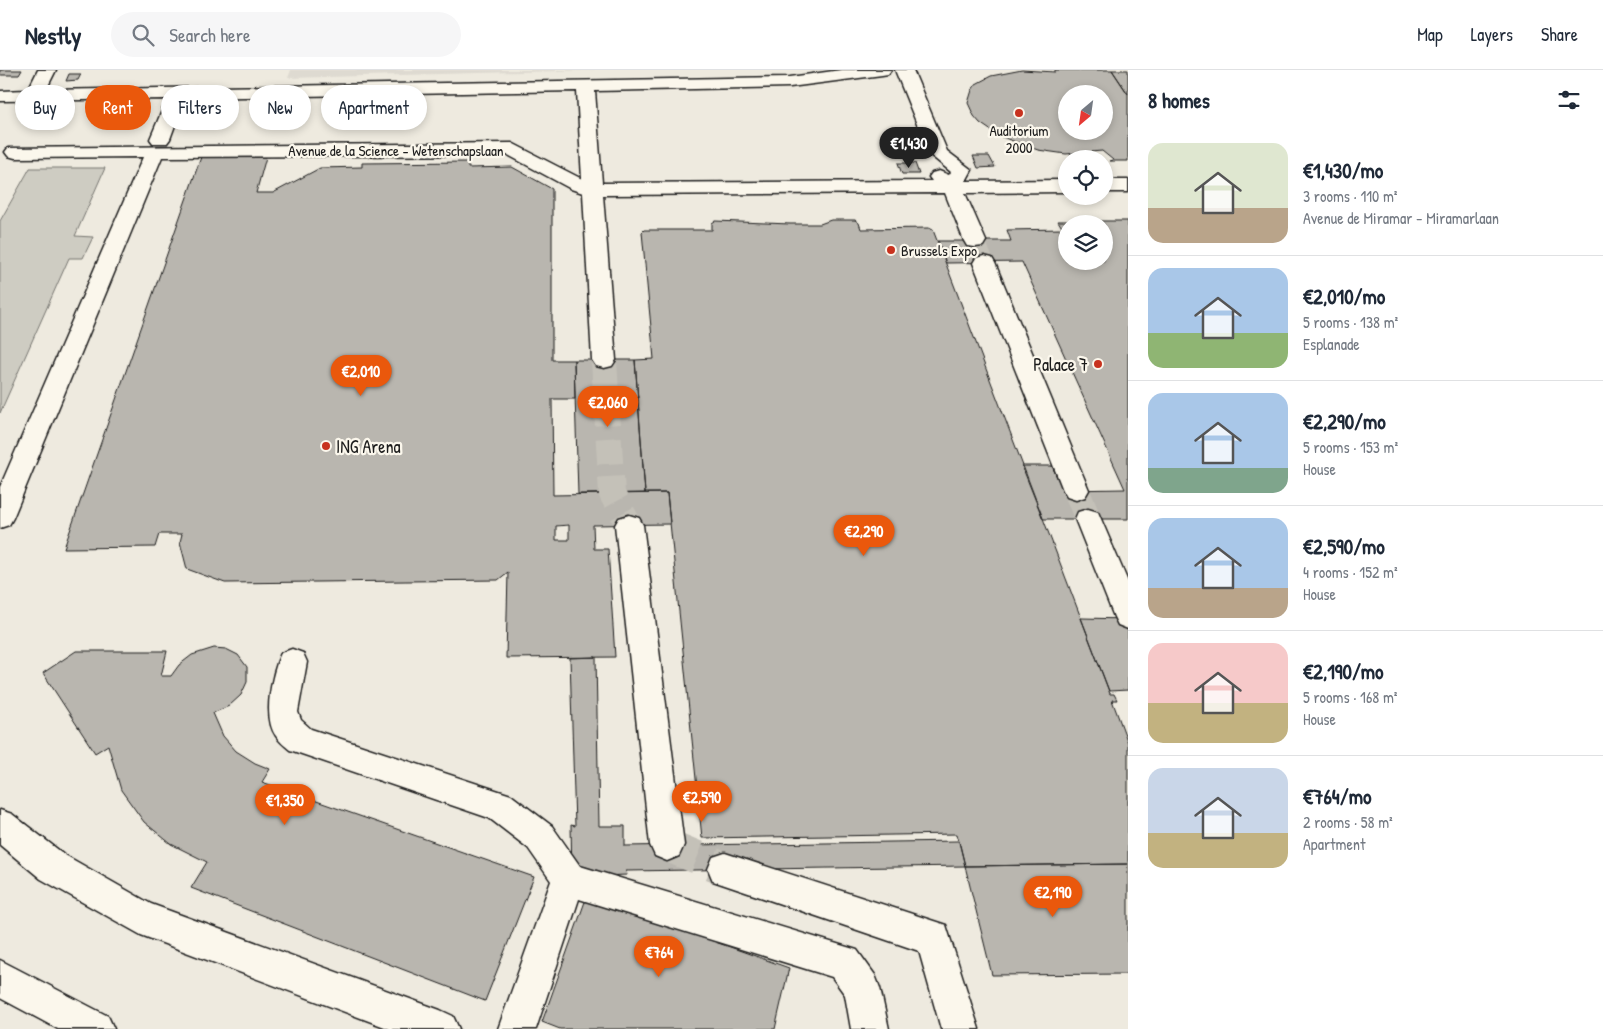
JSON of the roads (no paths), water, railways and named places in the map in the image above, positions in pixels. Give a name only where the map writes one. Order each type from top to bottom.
[{"type":"street","points":[[40,85],[48,70]]},
{"type":"street","points":[[453,70],[456,88]]},
{"type":"street","points":[[904,70],[939,154],[929,169],[953,187],[975,241]]},
{"type":"street","points":[[239,92],[790,82],[874,72]]},
{"type":"street","points":[[456,88],[484,77],[498,76],[589,75],[608,85]]},
{"type":"street","points":[[586,86],[604,360]]},
{"type":"street","points":[[75,94],[161,93]]},
{"type":"street","points":[[0,96],[15,96]]},
{"type":"street","points":[[0,518],[163,130]]},
{"type":"street","name":"Avenue de la Science - Wetenschapslaan","points":[[15,152],[157,145],[512,149],[578,186],[592,189],[1058,186]]},
{"type":"street","points":[[1113,186],[1128,186]]},
{"type":"street","points":[[984,263],[1076,490]]},
{"type":"street","points":[[1088,519],[1128,617]]},
{"type":"street","points":[[630,524],[667,845]]},
{"type":"street","points":[[292,662],[283,712],[287,727],[301,740],[499,806],[527,823],[547,843],[569,879],[844,963],[862,988],[870,1029]]},
{"type":"street","points":[[0,825],[53,867],[141,918],[440,1029]]},
{"type":"street","points":[[725,869],[933,938],[960,1029]]},
{"type":"street","points":[[517,1029],[569,879]]},
{"type":"street","points":[[0,978],[95,1029]]},
{"type":"tunnel","points":[[975,241],[984,263]]},
{"type":"tunnel","points":[[604,360],[612,494],[629,525]]},
{"type":"tunnel","points":[[1076,490],[1088,519]]},
{"type":"tunnel","points":[[667,845],[725,869]]},
{"type":"place","name":"Auditorium 2000","points":[[1019,113]]},
{"type":"place","name":"Brussels Expo","points":[[891,250]]},
{"type":"place","name":"Palace 7","points":[[1098,364]]},
{"type":"place","name":"ING Arena","points":[[326,446]]}]
